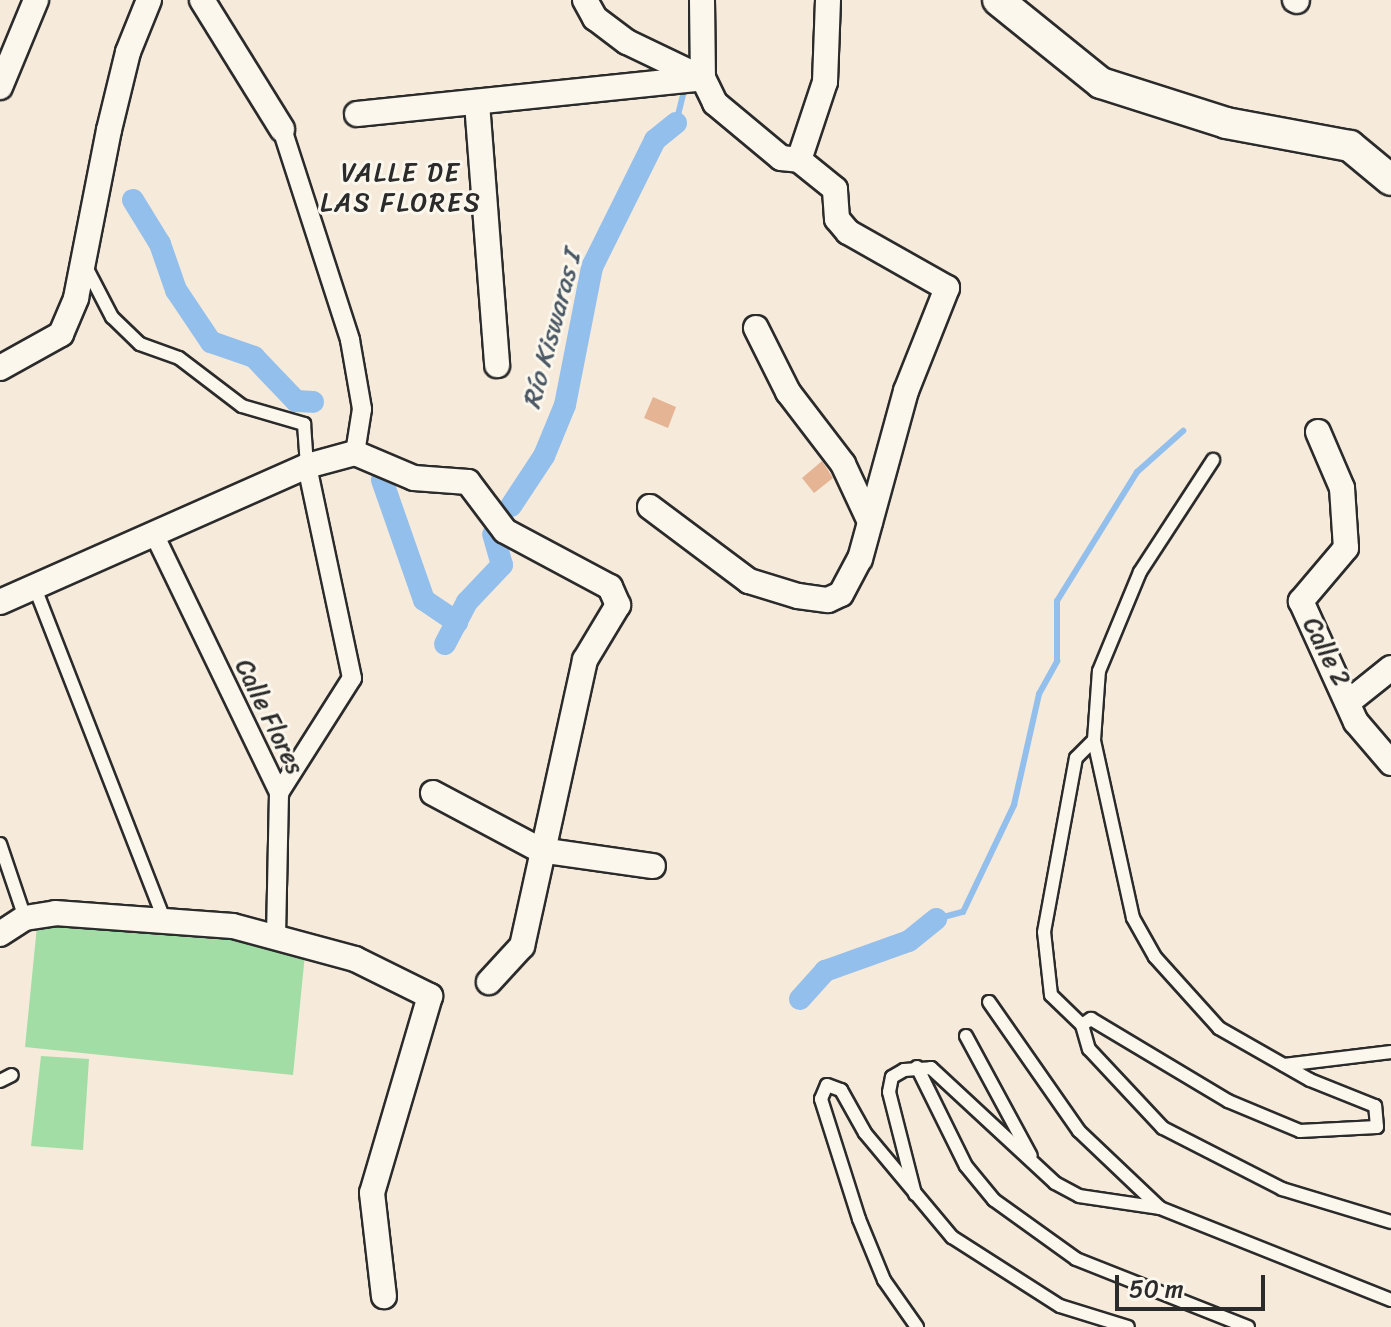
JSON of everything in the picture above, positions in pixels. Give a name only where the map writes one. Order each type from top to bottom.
[{"type":"street","points":[[0,87],[36,0]]},
{"type":"street","points":[[0,368],[61,334],[85,265],[109,130],[128,52],[149,0]]},
{"type":"street","points":[[202,0],[282,129],[350,340],[362,409],[355,453]]},
{"type":"street","points":[[585,0],[595,18],[627,42],[703,78],[729,118],[781,158],[799,160],[835,189],[837,219],[848,232],[947,288],[906,391],[870,522],[841,594],[828,600],[749,581],[650,507]]},
{"type":"street","points":[[702,0],[703,78]]},
{"type":"street","points":[[799,160],[825,82],[828,0]]},
{"type":"street","points":[[998,0],[1101,83],[1226,123],[1350,146],[1391,180]]},
{"type":"street","points":[[357,114],[703,78]]},
{"type":"street","points":[[477,103],[497,365]]},
{"type":"street","points":[[756,328],[788,392],[843,464],[870,522]]},
{"type":"street","name":"Calle 2","points":[[1318,432],[1342,488],[1346,548],[1301,601],[1351,700],[1391,668]]},
{"type":"street","points":[[0,602],[307,466],[355,453],[414,478],[468,482],[505,531],[617,596],[618,605],[585,660],[540,850],[522,946],[489,982]]},
{"type":"street","points":[[279,793],[352,678],[307,466]]},
{"type":"street","name":"Calle Flores","points":[[154,534],[279,793],[276,936]]},
{"type":"street","points":[[1351,700],[1356,722],[1391,763]]},
{"type":"street","points":[[433,793],[540,850],[653,866]]},
{"type":"street","points":[[0,934],[25,918],[163,917],[276,936],[355,959],[430,996],[372,1193],[384,1296]]},
{"type":"lane","points":[[85,265],[112,317],[140,344],[179,358],[242,406],[304,424],[307,466]]},
{"type":"lane","points":[[1082,1025],[1091,1019],[1228,1101],[1300,1131],[1377,1127],[1375,1106],[1284,1065],[1219,1028],[1155,957],[1133,918],[1094,740],[1099,671],[1140,572],[1213,460]]},
{"type":"lane","points":[[35,588],[163,917]]},
{"type":"lane","points":[[1094,740],[1076,758],[1044,932],[1051,995],[1082,1025],[1089,1049],[1163,1128],[1282,1189],[1391,1222]]},
{"type":"lane","points":[[0,844],[25,918]]},
{"type":"lane","points":[[989,1002],[1079,1131],[1160,1208]]},
{"type":"lane","points":[[966,1036],[1037,1165]]},
{"type":"lane","points":[[1284,1065],[1391,1052]]},
{"type":"lane","points":[[915,1194],[889,1092],[892,1077],[917,1067],[943,1077],[1037,1165],[1079,1196],[1160,1208],[1391,1300]]},
{"type":"lane","points":[[917,1067],[966,1166],[994,1200],[1076,1259],[1248,1327]]},
{"type":"lane","points":[[917,1327],[884,1280],[859,1219],[822,1087],[841,1090],[865,1133],[952,1237],[1009,1278],[1060,1306],[1128,1327]]},
{"type":"green space","points":[[38,916],[306,944],[293,1075],[25,1047]]},
{"type":"green space","points":[[41,1056],[89,1059],[83,1150],[31,1146]]},
{"type":"building","points":[[653,397],[676,407],[668,428],[644,418]]},
{"type":"building","points":[[822,461],[833,478],[814,493],[802,478]]},
{"type":"waterway","name":"Río Kiswaras I","points":[[676,123],[685,88]]},
{"type":"waterway","name":"Río Kiswaras I","points":[[511,506],[544,456],[565,405],[592,267],[655,140],[676,123]]},
{"type":"waterway","points":[[133,200],[160,244],[176,290],[211,342],[254,357],[296,401],[313,402]]},
{"type":"waterway","points":[[936,919],[963,912],[1014,805],[1039,694],[1057,661],[1057,601],[1137,472],[1183,431]]},
{"type":"waterway","points":[[382,480],[424,600],[457,622]]},
{"type":"waterway","points":[[445,644],[467,602],[502,565],[493,534]]},
{"type":"waterway","points":[[800,999],[825,971],[909,941],[936,919]]},
{"type":"district","name":"VALLE DE LAS FLORES","points":[[401,188]]}]
